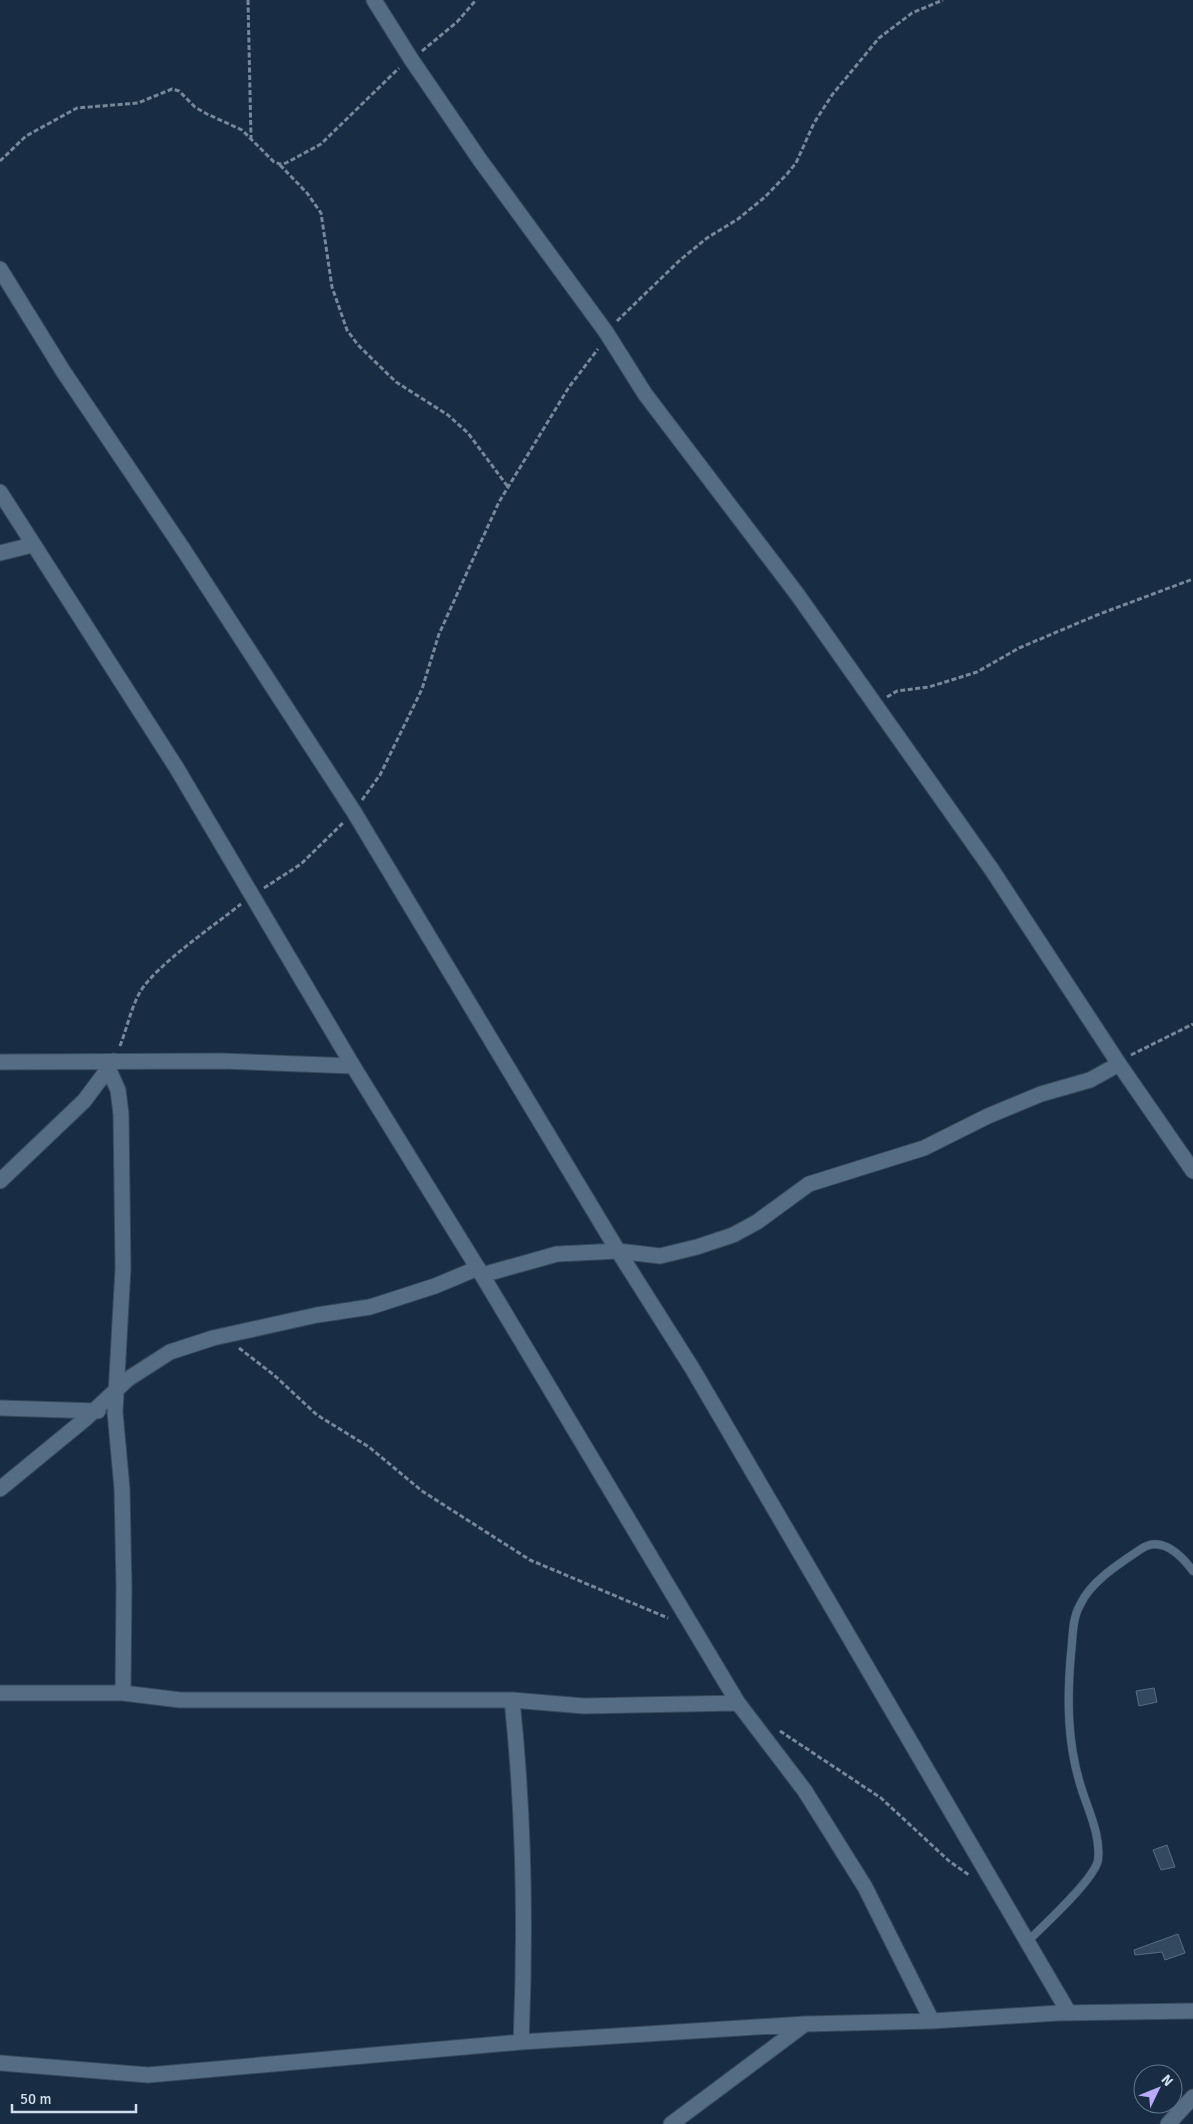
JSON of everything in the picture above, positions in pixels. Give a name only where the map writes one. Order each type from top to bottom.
[{"type":"street","points":[[374,0],[411,59],[480,160],[606,332],[646,394],[797,594],[876,704],[992,870],[1119,1064],[1193,1171]]},
{"type":"street","points":[[0,269],[63,371],[183,549],[354,812],[618,1251],[692,1368],[1069,2013]]},
{"type":"street","points":[[0,492],[32,545],[176,767],[353,1066],[480,1271],[738,1703],[805,1791],[865,1886],[932,2021]]},
{"type":"street","points":[[0,553],[32,545]]},
{"type":"street","points":[[0,1062],[112,1065],[303,1062],[353,1066]]},
{"type":"street","points":[[0,1489],[116,1389],[170,1352],[226,1336],[317,1315],[370,1307],[480,1271],[557,1254],[618,1251],[660,1256],[697,1247],[733,1235],[757,1222],[809,1184],[924,1148],[988,1116],[1041,1094],[1090,1080],[1119,1064]]},
{"type":"street","points":[[0,1181],[84,1101],[112,1065]]},
{"type":"street","points":[[112,1065],[121,1114],[123,1268],[115,1412],[122,1489],[124,1588],[123,1693]]},
{"type":"street","points":[[0,1408],[115,1412]]},
{"type":"street","points":[[0,1693],[56,1695],[123,1693],[180,1700],[512,1700],[584,1706],[738,1703]]},
{"type":"street","points":[[512,1700],[519,1764],[526,1941],[522,2042]]},
{"type":"street","points":[[0,2064],[148,2075],[522,2042],[805,2024],[932,2021],[1069,2013],[1193,2011]]},
{"type":"street","points":[[671,2124],[805,2024]]},
{"type":"street","points":[[1168,2124],[1193,2097]]},
{"type":"lane","points":[[1027,1942],[1084,1883],[1098,1862],[1098,1851],[1091,1813],[1080,1786],[1068,1722],[1067,1698],[1074,1622],[1080,1605],[1089,1590],[1122,1562],[1147,1545],[1163,1545],[1172,1550],[1193,1571]]},
{"type":"path","points":[[248,0],[251,138]]},
{"type":"path","points":[[280,164],[322,144],[383,83],[436,41],[476,0]]},
{"type":"path","points":[[112,1065],[138,997],[150,979],[252,896],[301,864],[354,812],[380,775],[422,688],[439,634],[499,502],[570,386],[598,350],[606,332],[680,260],[707,238],[738,219],[765,197],[787,174],[796,163],[814,123],[832,96],[879,38],[912,13],[943,0]]},
{"type":"path","points":[[0,161],[26,136],[77,108],[138,103],[172,88],[179,91],[195,107],[230,124],[251,138],[307,192],[321,213],[332,288],[347,330],[364,351],[396,382],[448,415],[468,433],[508,487]]},
{"type":"path","points":[[876,704],[897,691],[929,687],[977,672],[1019,648],[1097,615],[1193,580]]},
{"type":"path","points":[[1119,1064],[1152,1044],[1193,1024]]},
{"type":"path","points":[[226,1336],[274,1375],[317,1415],[369,1447],[422,1491],[530,1560],[667,1617],[691,1625]]},
{"type":"path","points":[[752,1722],[786,1734],[881,1798],[950,1861],[970,1876],[993,1885]]},
{"type":"building","points":[[1154,1688],[1157,1702],[1139,1706],[1136,1691]]},
{"type":"building","points":[[1167,1845],[1175,1867],[1161,1870],[1153,1850]]},
{"type":"building","points":[[1178,1934],[1185,1953],[1165,1960],[1162,1952],[1135,1955],[1134,1950]]}]
